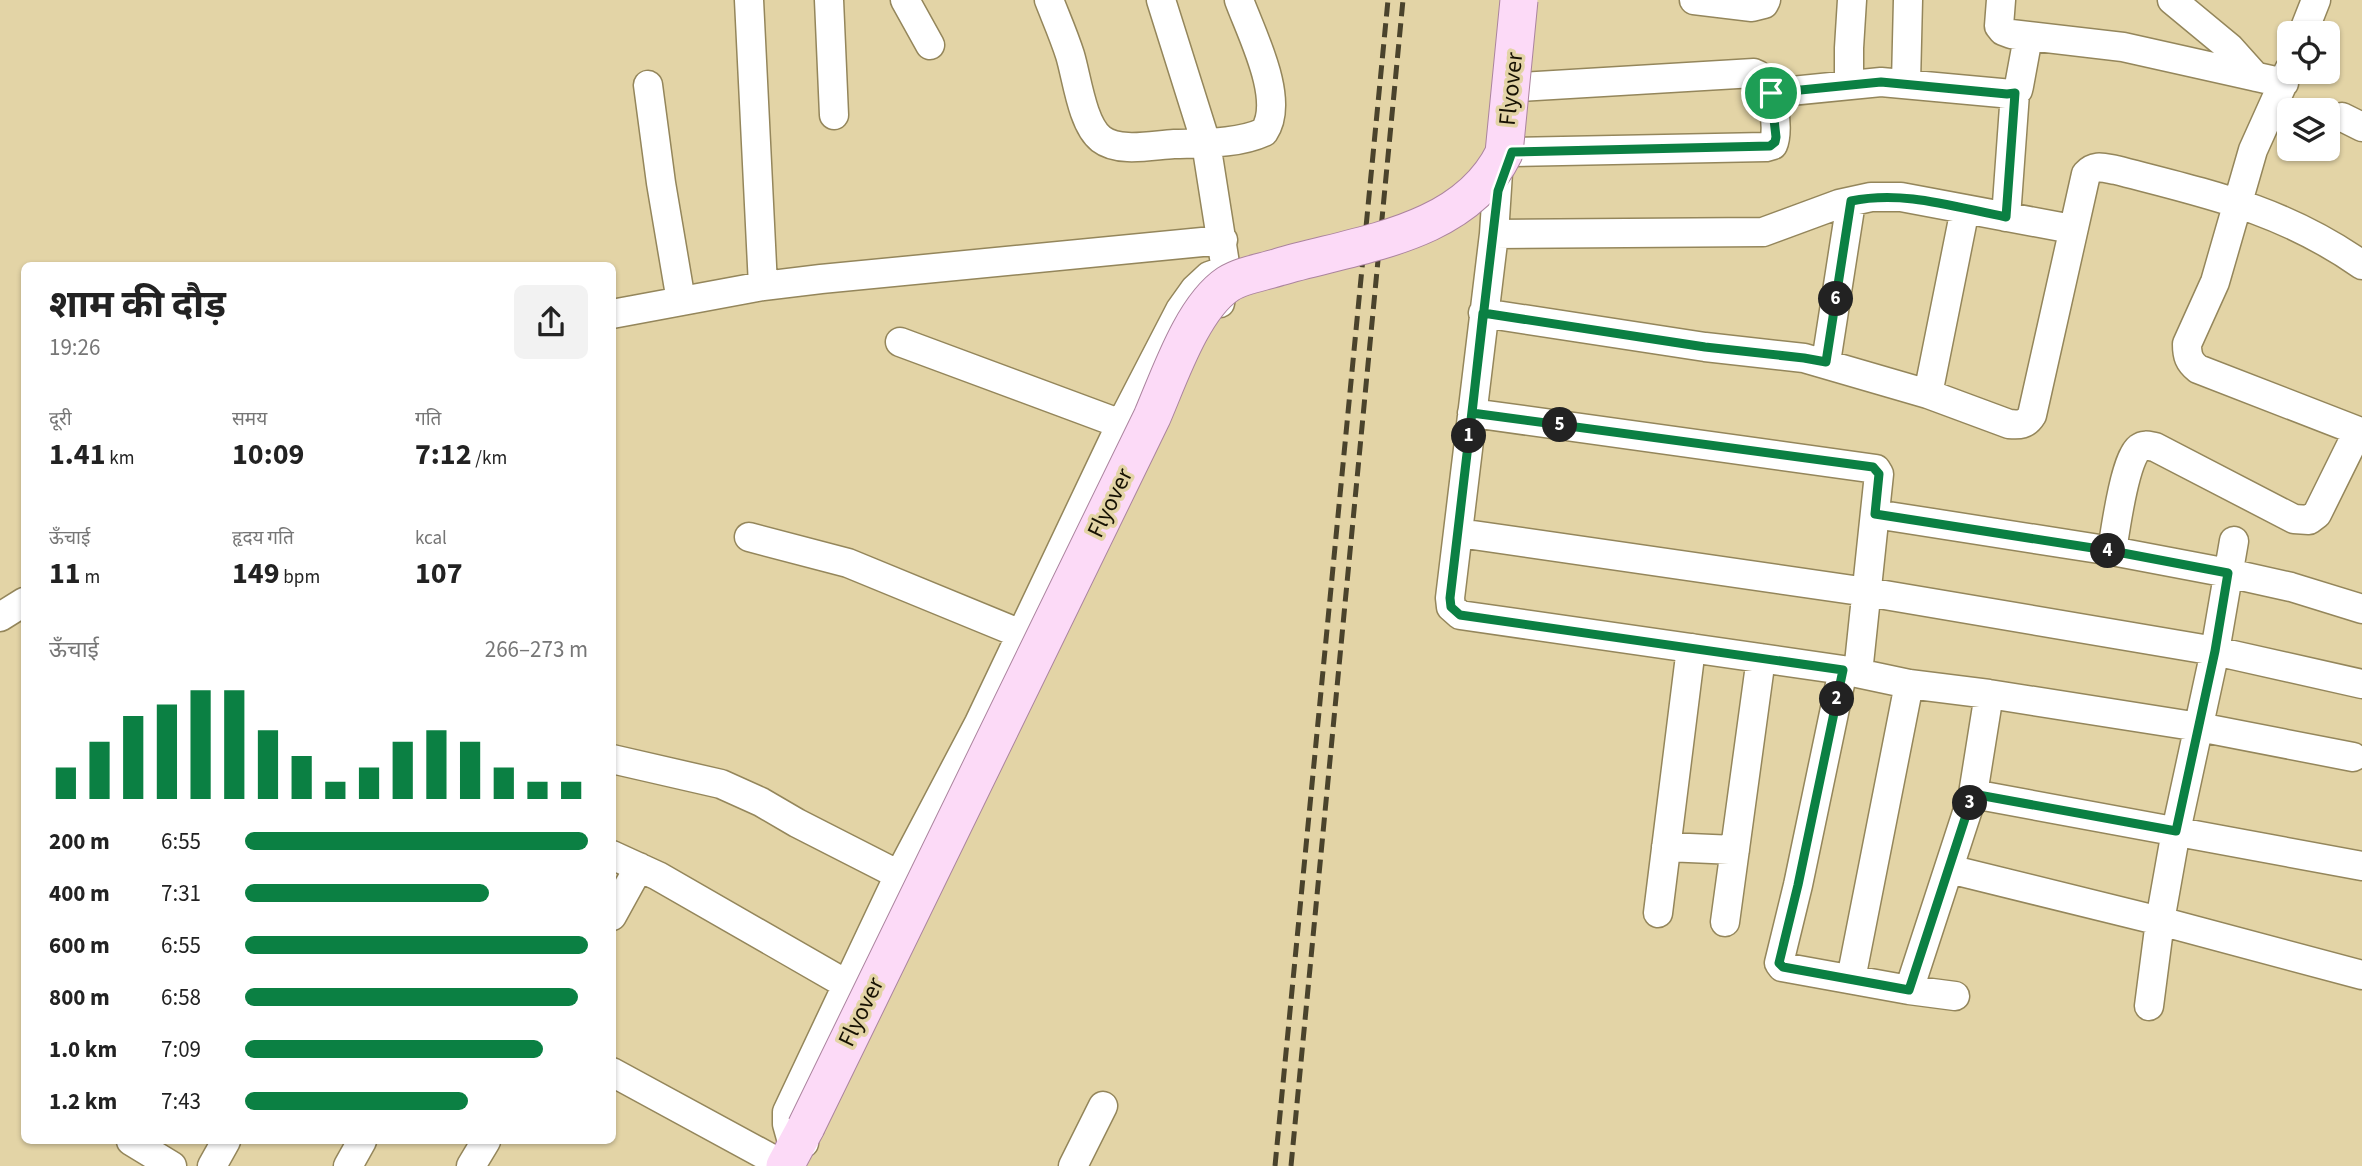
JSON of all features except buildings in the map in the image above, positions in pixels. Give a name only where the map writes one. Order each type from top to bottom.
[{"type":"main road","name":"Flyover","points":[[794,1155],[1152,417],[1196,320],[1229,284],[1302,260],[1418,228],[1462,203],[1483,187],[1504,153],[1519,0]]},
{"type":"street","points":[[749,0],[763,286]]},
{"type":"street","points":[[829,0],[834,115]]},
{"type":"street","points":[[905,0],[930,45]]},
{"type":"street","points":[[1049,0],[1070,55],[1086,115],[1101,139],[1125,147],[1206,143],[1264,132],[1270,121],[1270,88],[1239,0]]},
{"type":"street","points":[[794,1155],[818,1133],[833,1110],[1003,762],[1221,300],[1226,270],[1206,143],[1161,0]]},
{"type":"street","points":[[1504,0],[1498,191],[1451,607],[1460,615],[1851,671],[1909,684],[2199,727],[2353,758]]},
{"type":"street","points":[[1498,191],[1512,152],[1528,0]]},
{"type":"street","points":[[1694,0],[1752,7],[1764,4],[1766,0]]},
{"type":"street","points":[[1849,84],[1852,0]]},
{"type":"street","points":[[1906,83],[1908,0]]},
{"type":"street","points":[[2001,0],[1999,26],[2011,34],[2123,47],[2256,77],[2277,77]]},
{"type":"street","points":[[2172,0],[2230,48],[2256,77]]},
{"type":"street","points":[[2308,21],[2316,0]]},
{"type":"street","points":[[2006,217],[2015,93],[2019,86],[2028,37]]},
{"type":"street","points":[[1512,152],[1770,146],[1776,137],[1771,93],[1763,78],[1754,73],[1520,87]]},
{"type":"street","points":[[1771,93],[1849,84],[1906,83],[2015,93]]},
{"type":"street","points":[[2112,551],[2130,461],[2139,447],[2155,447],[2294,519],[2304,520],[2317,514],[2361,428],[2198,369],[2191,364],[2187,355],[2187,344],[2215,282],[2253,150],[2284,84]]},
{"type":"street","points":[[648,85],[681,302]]},
{"type":"street","points":[[1483,313],[1705,347],[1826,362],[1928,394],[2008,424],[2018,425],[2029,420],[2086,174],[2098,167],[2238,201],[2309,232],[2362,265]]},
{"type":"street","points":[[1494,234],[1763,232],[1822,209],[1871,197],[1934,201],[2072,229]]},
{"type":"street","points":[[1826,362],[1851,201]]},
{"type":"street","points":[[1928,394],[1965,209]]},
{"type":"street","points":[[616,313],[763,286],[985,261],[1223,240]]},
{"type":"street","points":[[794,1155],[787,1112],[899,875],[979,723],[1121,424],[1180,310],[1209,276],[1226,270]]},
{"type":"street","points":[[900,342],[1121,424]]},
{"type":"street","points":[[1472,413],[1873,467],[1879,474],[1867,592],[1851,671],[1779,958],[1783,967],[1955,996]]},
{"type":"street","points":[[1875,514],[2112,551],[2228,573],[2291,587],[2362,610]]},
{"type":"street","points":[[1459,533],[1867,592],[2215,651],[2362,684]]},
{"type":"street","points":[[749,537],[848,563],[1021,634]]},
{"type":"street","points":[[2149,1006],[2176,831],[2215,651],[2234,541]]},
{"type":"street","points":[[0,617],[21,604]]},
{"type":"street","points":[[1658,913],[1691,648]]},
{"type":"street","points":[[1725,922],[1761,658]]},
{"type":"street","points":[[1851,979],[1909,684]]},
{"type":"street","points":[[1909,990],[1973,794],[1989,694]]},
{"type":"street","points":[[616,760],[721,784],[761,802],[899,875]]},
{"type":"street","points":[[1973,794],[2362,866]]},
{"type":"street","points":[[1666,847],[1735,850]]},
{"type":"street","points":[[616,857],[639,867],[846,984]]},
{"type":"street","points":[[616,909],[639,867]]},
{"type":"street","points":[[1950,869],[2362,975]]},
{"type":"street","points":[[616,1074],[794,1155]]},
{"type":"street","points":[[1073,1166],[1104,1106]]},
{"type":"street","points":[[136,1144],[172,1166]]},
{"type":"street","points":[[212,1166],[224,1144]]},
{"type":"street","points":[[348,1166],[360,1144]]},
{"type":"street","points":[[471,1166],[484,1144]]},
{"type":"railway","points":[[1275,1166],[1388,0]]},
{"type":"railway","points":[[1291,1166],[1403,0]]},
{"type":"route","points":[[1771,93],[1776,137],[1770,146],[1512,152],[1498,191],[1483,313],[1472,413],[1459,533],[1450,598],[1451,607],[1460,615],[1843,670],[1779,963],[1783,967],[1909,990],[1973,794],[2176,831],[2215,651],[2228,573],[2112,551],[1875,514],[1879,474],[1873,467],[1472,413],[1483,313],[1705,347],[1826,362],[1851,201],[1871,197],[1901,197],[1934,201],[2006,217],[2015,93],[1881,82],[1771,93]]}]
